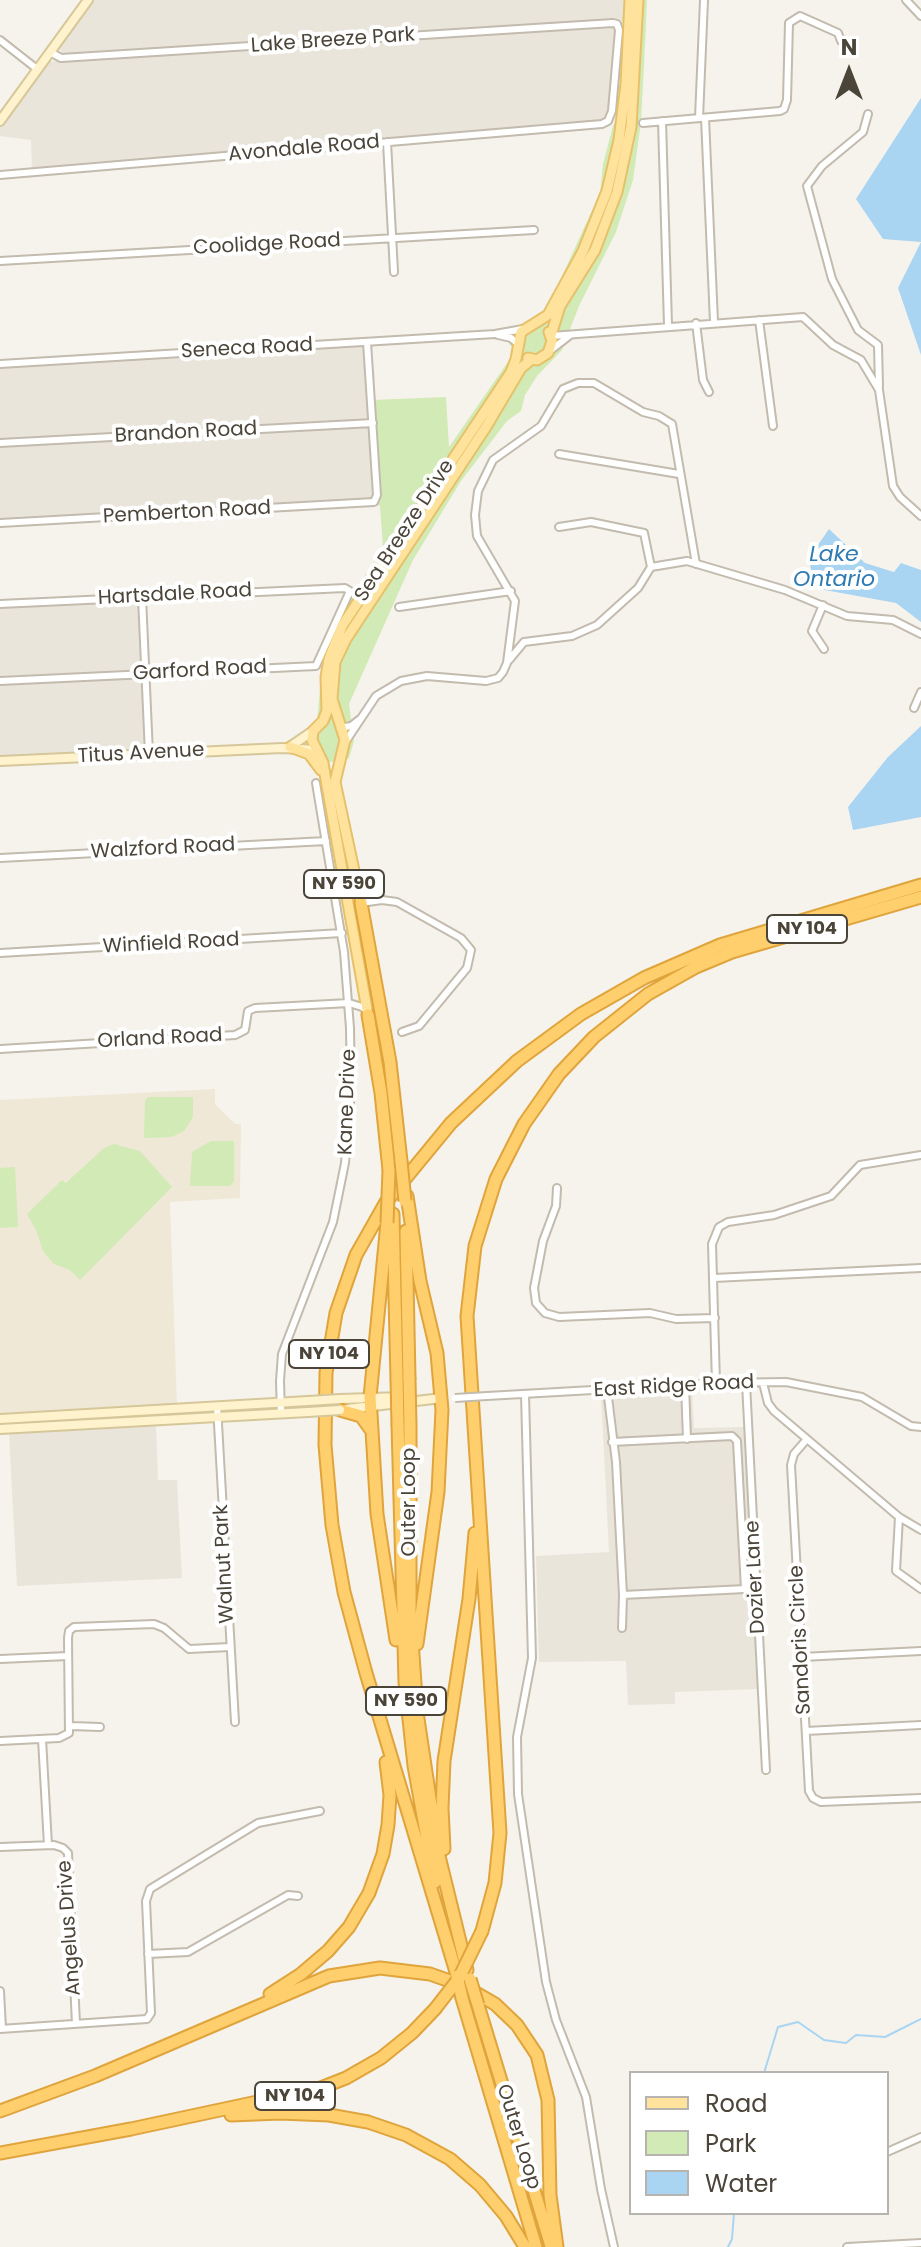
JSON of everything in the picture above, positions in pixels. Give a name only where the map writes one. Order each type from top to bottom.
[{"type":"highway","name":"NY 104","points":[[0,2111],[95,2076],[187,2036],[261,1999],[301,1974],[342,1935],[369,1893],[385,1845],[390,1805],[386,1764],[342,1585],[329,1505],[325,1435],[327,1363],[339,1303],[361,1246],[386,1202],[437,1138],[472,1101],[525,1055],[581,1014],[673,964],[748,935],[921,885]]},
{"type":"highway","name":"NY 104","points":[[0,2153],[279,2099],[327,2086],[389,2052],[435,2009],[464,1969],[482,1931],[495,1883],[500,1833],[467,1316],[477,1236],[500,1169],[546,1090],[594,1037],[655,990],[696,967],[770,939],[921,897]]},
{"type":"highway","name":"Outer Loop","points":[[361,903],[390,1062],[406,1198],[403,1378],[410,1602],[415,1693],[431,1812],[459,1940],[551,2247]]},
{"type":"highway","name":"NY 590","points":[[368,1015],[381,1093],[389,1170],[390,1218]]},
{"type":"highway","points":[[406,1198],[420,1281],[438,1359],[442,1398],[439,1483],[419,1625],[415,1693]]},
{"type":"highway","name":"Outer Loop","points":[[390,1218],[403,1378]]},
{"type":"highway","points":[[390,1218],[371,1402],[372,1438],[381,1544],[408,1719]]},
{"type":"highway","points":[[340,1404],[363,1417],[372,1438]]},
{"type":"highway","name":"Outer Loop","points":[[404,1425],[401,1631],[408,1719],[425,1831],[462,1998],[536,2247]]},
{"type":"highway","points":[[459,1940],[445,1858],[442,1787],[473,1568],[476,1458]]},
{"type":"highway","points":[[366,1673],[456,1972]]},
{"type":"highway","points":[[187,2036],[320,1979],[355,1970],[385,1968],[421,1971],[455,1981],[482,1995],[507,2014],[524,2033],[544,2075],[548,2105],[550,2195],[557,2247]]},
{"type":"highway","points":[[131,2129],[270,2113],[329,2115],[378,2125],[424,2144],[466,2172],[500,2207],[525,2247]]},
{"type":"main road","points":[[0,121],[88,0]]},
{"type":"main road","points":[[630,0],[624,104],[618,148],[607,191],[572,274],[548,315],[521,332],[518,345],[524,355],[532,359],[541,359],[551,350],[551,335],[558,310],[600,238],[622,175],[631,119],[638,0]]},
{"type":"main road","points":[[531,326],[543,327],[551,335]]},
{"type":"main road","name":"Sea Breeze Drive","points":[[316,728],[327,713],[327,670],[338,633],[511,372],[518,345]]},
{"type":"main road","name":"Sea Breeze Drive","points":[[340,727],[332,686],[339,651],[486,427],[521,368],[532,359]]},
{"type":"main road","points":[[330,723],[340,727],[344,733],[344,746],[334,755],[317,752],[312,740],[316,728],[330,723]]},
{"type":"main road","name":"Titus Avenue","points":[[286,748],[300,742],[316,728]]},
{"type":"main road","name":"Outer Loop","points":[[344,746],[335,773],[335,785],[348,831],[361,903]]},
{"type":"main road","points":[[286,748],[311,756],[318,763],[321,782]]},
{"type":"main road","name":"Titus Avenue","points":[[0,761],[286,748],[317,752]]},
{"type":"main road","name":"NY 590","points":[[317,752],[368,1015]]},
{"type":"main road","name":"East Ridge Road","points":[[0,1419],[281,1402],[340,1404],[442,1398]]},
{"type":"main road","name":"East Ridge Road","points":[[0,1429],[308,1412],[340,1404]]},
{"type":"street","points":[[704,0],[702,118],[714,322]]},
{"type":"street","points":[[906,0],[921,16]]},
{"type":"street","points":[[643,123],[784,109],[787,100],[789,23],[800,16],[838,33],[841,41]]},
{"type":"street","name":"Lake Breeze Park","points":[[50,52],[61,58],[617,24],[612,111],[608,121]]},
{"type":"street","points":[[0,40],[37,69]]},
{"type":"street","points":[[868,114],[863,132],[822,166],[807,186],[832,279],[858,330],[878,345],[879,390],[893,486],[921,516]]},
{"type":"street","name":"Avondale Road","points":[[0,175],[596,125],[608,121]]},
{"type":"street","points":[[662,121],[668,325]]},
{"type":"street","points":[[387,142],[394,272]]},
{"type":"street","name":"Coolidge Road","points":[[0,261],[534,230]]},
{"type":"street","points":[[551,335],[803,317],[833,345],[861,360],[879,390]]},
{"type":"street","points":[[759,320],[773,426]]},
{"type":"street","points":[[696,323],[703,380],[709,392]]},
{"type":"street","name":"Seneca Road","points":[[0,364],[495,334],[531,326]]},
{"type":"street","name":"Seneca Road","points":[[495,334],[511,338],[518,345]]},
{"type":"street","points":[[551,350],[572,334]]},
{"type":"street","points":[[367,342],[373,423]]},
{"type":"street","points":[[507,663],[515,601],[477,536],[475,515],[478,491],[493,460],[541,426],[563,389],[578,383],[594,383],[643,412],[659,416],[672,424],[696,564]]},
{"type":"street","name":"Brandon Road","points":[[0,443],[373,423]]},
{"type":"street","name":"Pemberton Road","points":[[0,523],[374,502],[377,495],[373,423]]},
{"type":"street","points":[[559,454],[679,474]]},
{"type":"street","points":[[344,746],[378,695],[404,679],[431,676],[489,680],[500,676],[524,642],[572,636],[597,625],[638,588],[651,567],[644,533],[591,522],[559,527]]},
{"type":"street","points":[[651,567],[687,561],[785,590],[847,616],[893,620],[921,634]]},
{"type":"street","name":"Hartsdale Road","points":[[0,604],[349,589]]},
{"type":"street","name":"Garford Road","points":[[0,681],[316,666],[350,595],[349,589]]},
{"type":"street","points":[[399,607],[511,591]]},
{"type":"street","points":[[142,597],[149,754]]},
{"type":"street","points":[[823,605],[812,631],[824,649]]},
{"type":"street","points":[[914,708],[921,692]]},
{"type":"street","points":[[340,727],[351,726],[366,713]]},
{"type":"street","name":"Kane Drive","points":[[281,1413],[282,1354],[333,1222],[345,1163],[351,1091],[349,1003],[342,933],[326,841],[321,782]]},
{"type":"street","name":"Walzford Road","points":[[0,858],[326,841]]},
{"type":"street","points":[[361,903],[397,902],[461,938],[471,950],[467,968],[419,1026],[402,1032]]},
{"type":"street","name":"Winfield Road","points":[[0,953],[342,933]]},
{"type":"street","points":[[349,1003],[360,997],[363,987]]},
{"type":"street","points":[[349,1003],[362,1007],[368,1015]]},
{"type":"street","name":"Orland Road","points":[[0,1049],[235,1035],[245,1030],[248,1011],[255,1008],[349,1003]]},
{"type":"street","points":[[716,1383],[713,1237],[723,1224],[774,1215],[831,1196],[860,1165],[921,1155]]},
{"type":"street","points":[[557,1188],[556,1206],[543,1241],[534,1288],[536,1303],[545,1313],[559,1317],[650,1313],[676,1319],[715,1318]]},
{"type":"street","points":[[714,1278],[921,1268]]},
{"type":"street","name":"East Ridge Road","points":[[442,1398],[716,1383],[796,1384],[862,1397],[911,1426],[921,1427]]},
{"type":"street","name":"Dozier Lane","points":[[746,1383],[766,1770]]},
{"type":"street","points":[[763,1383],[768,1403],[774,1411],[899,1517],[921,1530]]},
{"type":"street","points":[[685,1385],[687,1439]]},
{"type":"street","points":[[607,1389],[623,1595],[622,1628]]},
{"type":"street","points":[[525,1394],[532,1658],[517,1737],[518,1794],[534,1889],[543,1972],[556,2020],[586,2097],[614,2247]]},
{"type":"street","name":"Walnut Park","points":[[217,1406],[235,1722]]},
{"type":"street","points":[[612,1442],[732,1436],[737,1441],[745,1589],[623,1595]]},
{"type":"street","name":"Sandoris Circle","points":[[807,1439],[794,1454],[791,1465],[806,1731],[921,1725]]},
{"type":"street","points":[[899,1517],[896,1571],[921,1589]]},
{"type":"street","points":[[0,1741],[63,1737],[69,1733],[69,1631],[80,1626],[157,1624],[189,1649],[230,1647]]},
{"type":"street","points":[[802,1657],[921,1651]]},
{"type":"street","points":[[0,1659],[68,1656]]},
{"type":"street","points":[[71,1726],[100,1727]]},
{"type":"street","points":[[806,1731],[809,1791],[817,1801],[921,1798]]},
{"type":"street","points":[[42,1739],[48,1845]]},
{"type":"street","points":[[0,1991],[1,2029],[140,2021],[150,2017],[146,1896],[150,1889],[258,1823],[320,1811]]},
{"type":"street","name":"Angelus Drive","points":[[0,1847],[48,1845],[63,1848],[69,1857],[76,2024]]},
{"type":"street","points":[[148,1954],[188,1952],[288,1895],[298,1896]]},
{"type":"street","points":[[889,2151],[921,2137]]},
{"type":"street","points":[[847,2247],[921,2243]]},
{"type":"shaded area","points":[[94,0],[625,0],[625,21],[64,54],[60,50],[61,44]]},
{"type":"shaded area","points":[[612,26],[616,29],[609,113],[601,122],[32,169],[31,140],[0,136],[0,127],[46,64],[54,61]]},
{"type":"shaded area","points":[[361,346],[365,350],[375,495],[371,500],[0,520],[0,367]]},
{"type":"shaded area","points":[[132,600],[140,607],[144,748],[0,757],[0,606]]},
{"type":"shaded area","points":[[215,1089],[215,1104],[235,1124],[241,1124],[240,1198],[170,1202],[177,1405],[0,1415],[0,1100]]},
{"type":"shaded area","points":[[692,1389],[694,1428],[745,1427],[759,1689],[675,1692],[675,1704],[628,1705],[626,1661],[539,1662],[536,1556],[609,1552],[601,1394]]},
{"type":"shaded area","points":[[156,1426],[158,1480],[177,1480],[182,1578],[17,1586],[9,1433]]},
{"type":"green space","points":[[625,0],[647,0],[641,122],[633,180],[616,232],[579,306],[562,350],[537,376],[525,395],[521,411],[507,421],[461,481],[413,560],[349,704],[354,741],[349,758],[327,762],[306,755],[300,737],[317,721],[323,657],[348,602],[383,547],[373,400],[446,397],[449,447],[512,356],[513,348],[509,344],[512,328],[540,316],[557,287],[600,193],[603,164],[613,126],[619,116]]},
{"type":"green space","points":[[148,1097],[193,1097],[193,1117],[184,1131],[172,1137],[144,1138],[145,1101]]},
{"type":"green space","points":[[211,1141],[234,1141],[234,1181],[230,1186],[190,1186],[192,1152]]},
{"type":"green space","points":[[114,1144],[140,1151],[172,1187],[80,1280],[70,1270],[54,1264],[43,1251],[27,1214],[62,1180],[66,1183],[104,1148]]},
{"type":"green space","points":[[15,1167],[18,1227],[0,1228],[0,1168]]},
{"type":"water","points":[[921,98],[921,242],[883,239],[856,199]]},
{"type":"water","points":[[921,242],[921,355],[898,288]]},
{"type":"water","name":"Lake Ontario","points":[[829,529],[865,563],[894,572],[901,563],[921,570],[921,622],[896,603],[814,588],[809,558]]},
{"type":"water","points":[[921,726],[921,817],[853,830],[848,807],[888,757]]},
{"type":"waterway","points":[[765,2071],[778,2027],[798,2022],[824,2040],[846,2043],[856,2035],[885,2037],[921,2019]]},
{"type":"waterway","points":[[728,2247],[732,2239],[734,2215]]}]
